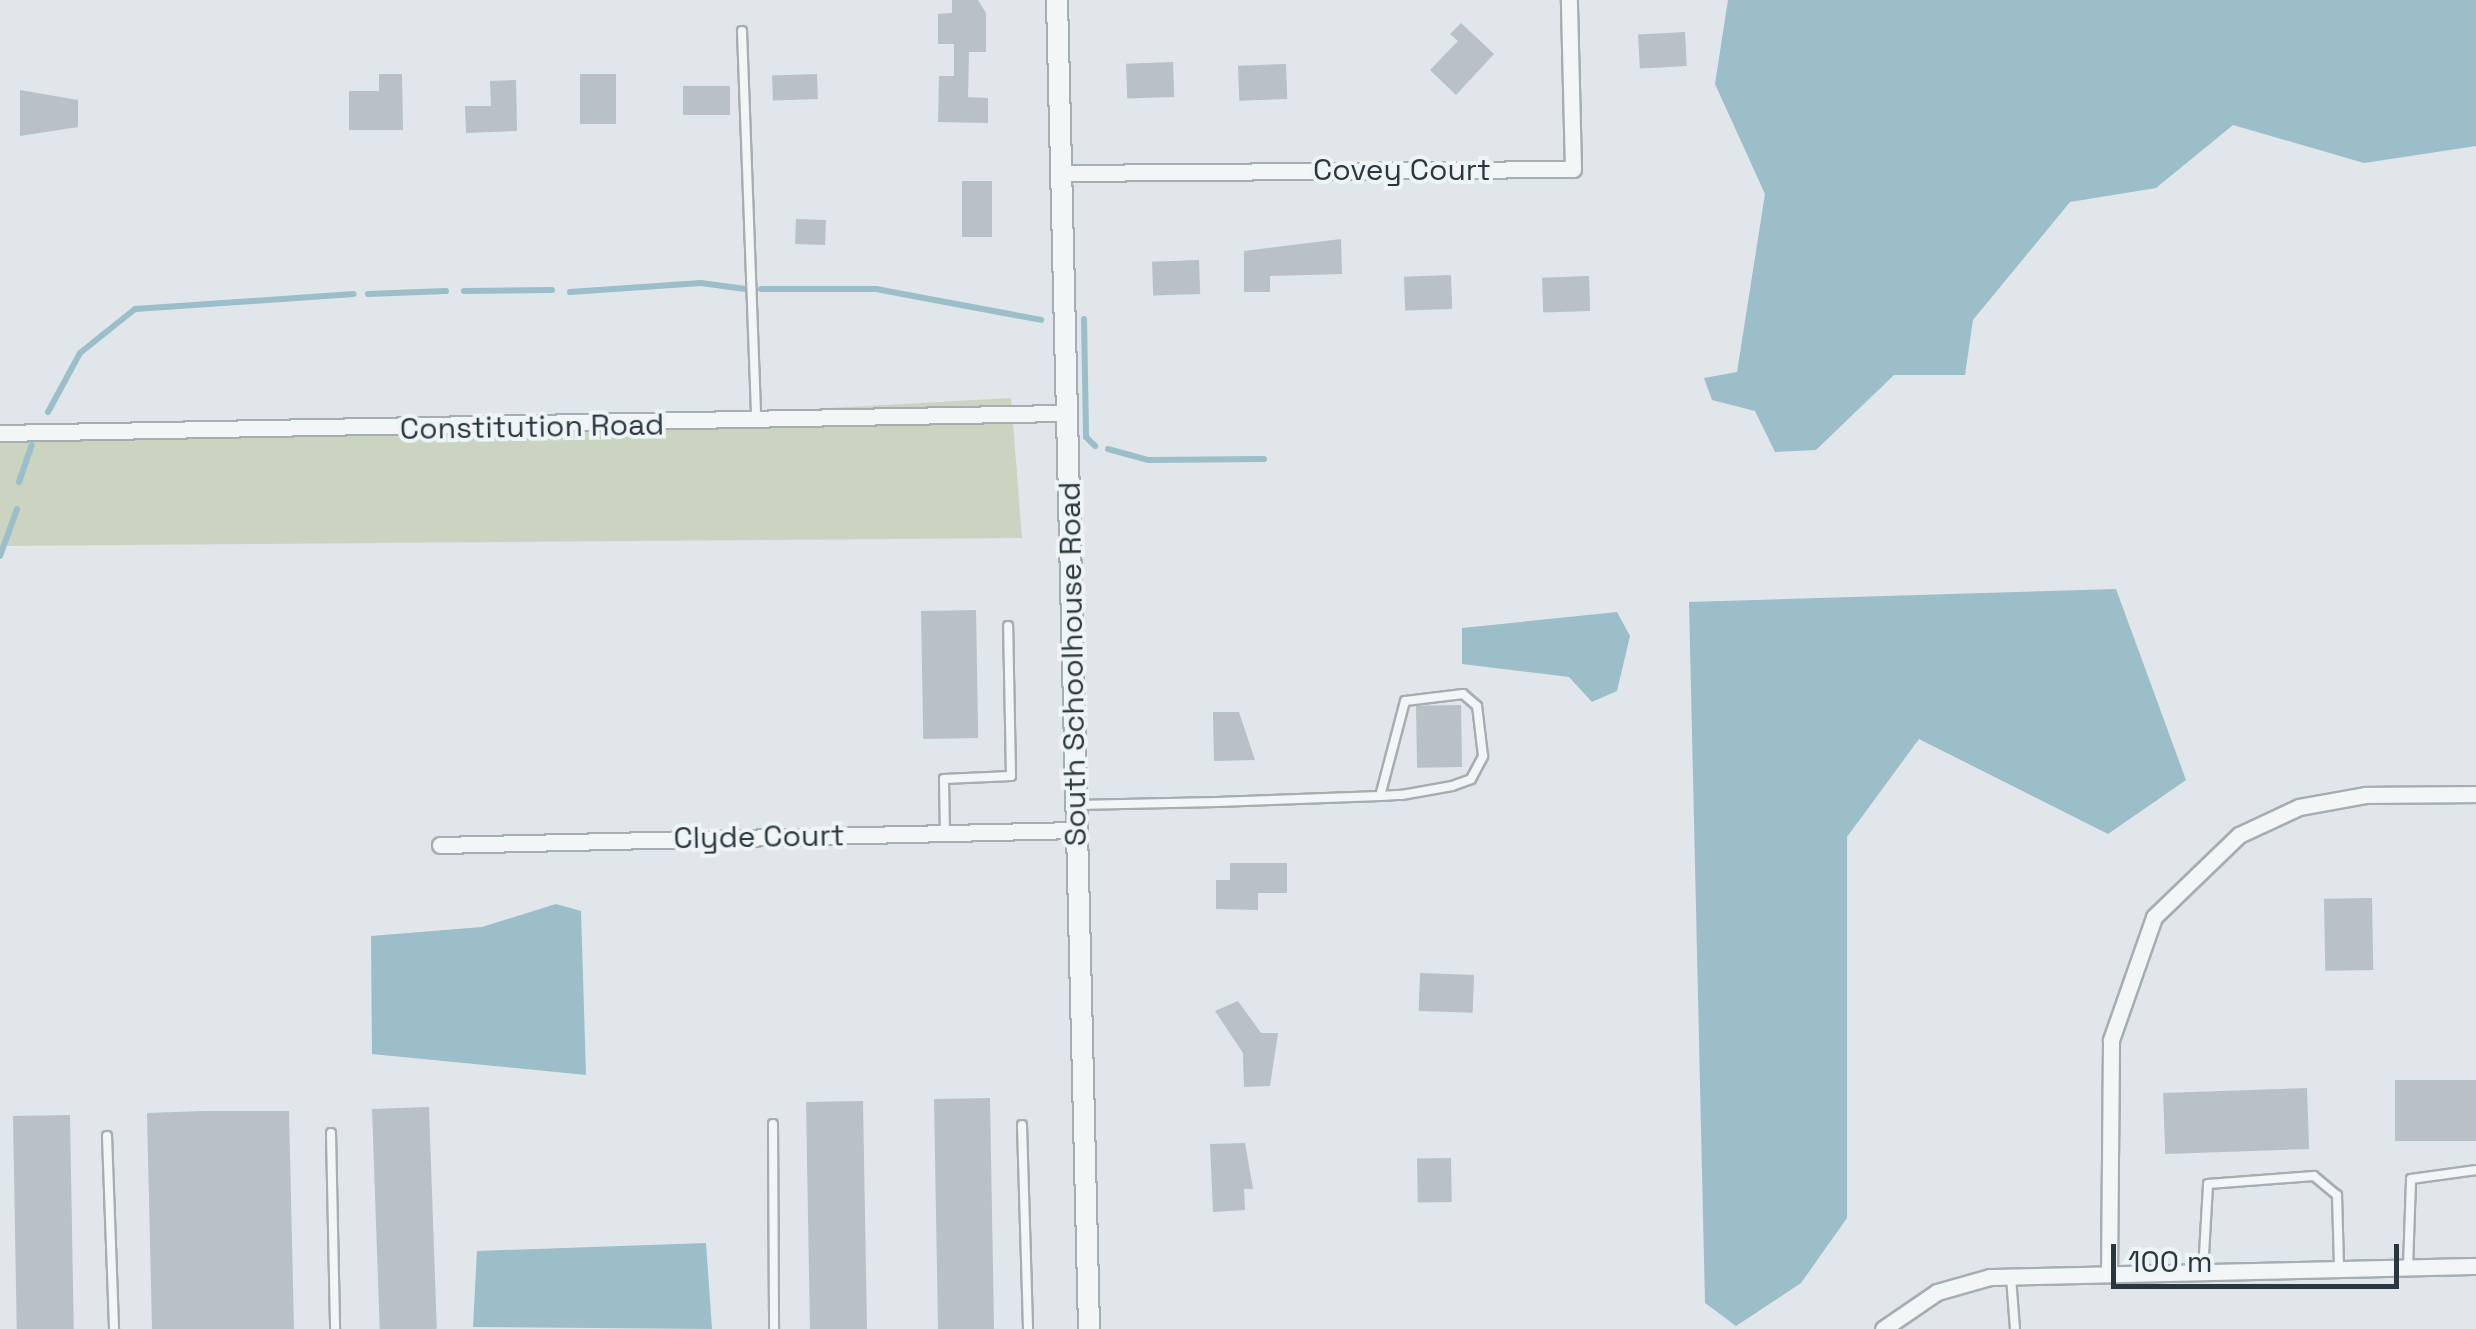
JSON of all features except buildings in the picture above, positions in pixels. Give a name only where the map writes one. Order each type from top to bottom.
[{"type":"street","name":"South Schoolhouse Road","points":[[1058,0],[1089,1329]]},
{"type":"street","name":"Covey Court","points":[[1062,173],[1574,169],[1569,0]]},
{"type":"street","name":"Constitution Road","points":[[0,433],[756,425],[1065,413]]},
{"type":"street","points":[[2109,1274],[2110,1040],[2154,917],[2238,835],[2299,807],[2365,795],[2476,794]]},
{"type":"street","name":"Clyde Court","points":[[440,845],[1077,830]]},
{"type":"street","points":[[1884,1329],[1938,1292],[2012,1277],[2476,1266]]},
{"type":"lane","points":[[742,31],[756,425]]},
{"type":"lane","points":[[945,833],[944,779],[1012,776],[1008,626]]},
{"type":"lane","points":[[1076,805],[1380,796],[1471,779],[1484,743],[1477,706],[1463,694],[1406,701],[1380,796]]},
{"type":"lane","points":[[772,1124],[774,1329]]},
{"type":"lane","points":[[1022,1125],[1028,1329]]},
{"type":"lane","points":[[331,1133],[335,1329]]},
{"type":"lane","points":[[106,1136],[114,1329]]},
{"type":"lane","points":[[2408,1268],[2411,1179],[2476,1170]]},
{"type":"lane","points":[[2203,1272],[2208,1184],[2314,1176],[2337,1195],[2339,1269]]},
{"type":"lane","points":[[2012,1277],[2015,1329]]},
{"type":"green space","points":[[1011,398],[1022,538],[0,546],[0,426],[646,418]]},
{"type":"water","points":[[1728,0],[2476,0],[2476,146],[2364,163],[2233,125],[2156,188],[2070,202],[1973,320],[1965,375],[1894,375],[1816,450],[1775,452],[1755,411],[1712,400],[1704,378],[1737,372],[1765,194],[1715,84]]},
{"type":"water","points":[[2116,589],[2186,780],[2108,834],[1919,739],[1847,837],[1847,1218],[1801,1283],[1736,1326],[1705,1303],[1689,602]]},
{"type":"water","points":[[1617,612],[1630,636],[1617,691],[1592,702],[1569,677],[1462,664],[1462,628]]},
{"type":"water","points":[[556,904],[581,911],[586,1075],[372,1054],[371,936],[482,927]]},
{"type":"water","points":[[706,1243],[712,1329],[473,1327],[477,1251]]},
{"type":"waterway","points":[[570,292],[701,283],[746,289]]},
{"type":"waterway","points":[[761,289],[876,289],[1041,320]]},
{"type":"waterway","points":[[464,291],[552,290]]},
{"type":"waterway","points":[[368,294],[446,291]]},
{"type":"waterway","points":[[48,412],[80,353],[135,309],[353,294]]},
{"type":"waterway","points":[[1084,319],[1086,437],[1095,446]]},
{"type":"waterway","points":[[19,482],[32,445]]},
{"type":"waterway","points":[[1108,449],[1148,460],[1264,459]]},
{"type":"waterway","points":[[0,556],[17,509]]}]
